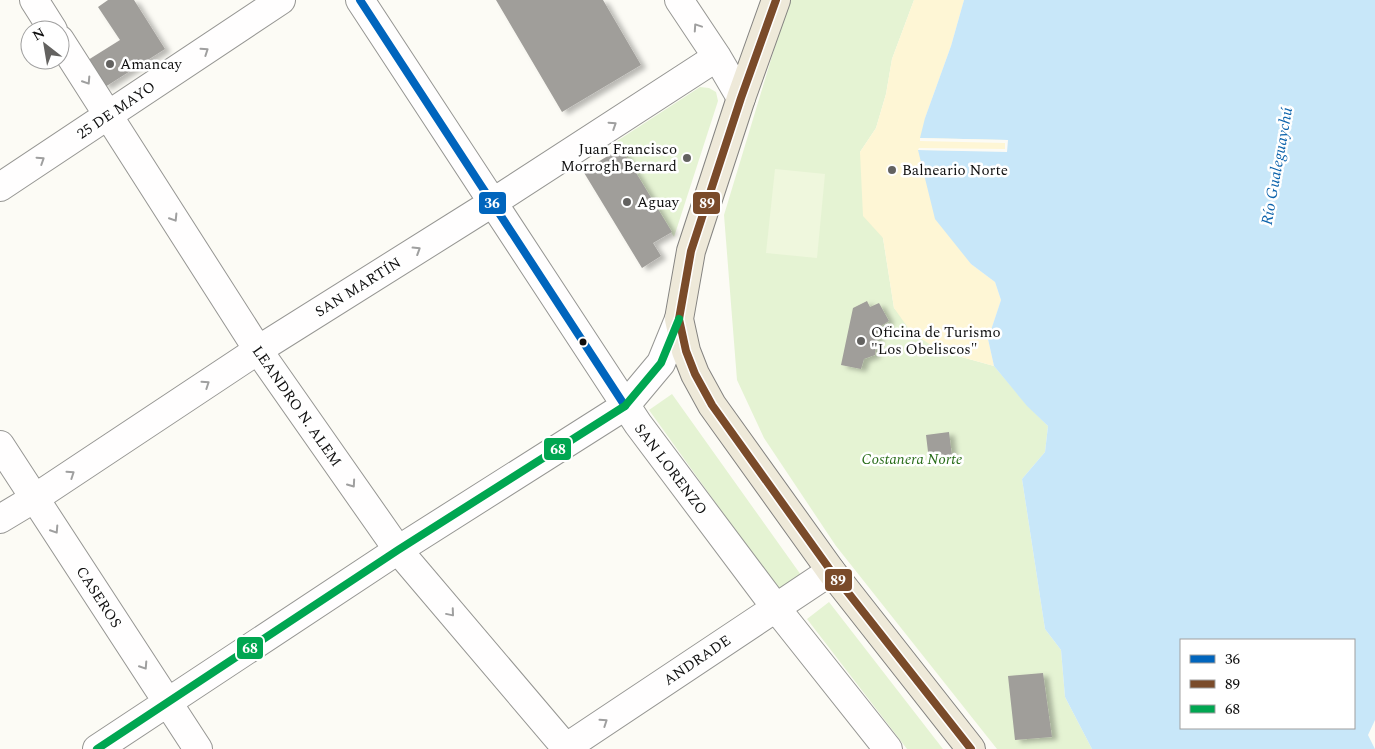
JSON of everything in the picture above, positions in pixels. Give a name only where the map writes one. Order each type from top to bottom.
[{"type":"main road","points":[[776,0],[741,98],[691,251],[679,319],[686,351],[694,374],[712,405],[831,571],[971,749]]},
{"type":"street","points":[[34,0],[47,20]]},
{"type":"street","name":"25 DE MAYO","points":[[0,187],[281,0]]},
{"type":"street","name":"SAN LORENZO","points":[[360,0],[625,406],[659,454],[776,608],[888,749]]},
{"type":"street","points":[[679,0],[717,57],[741,98]]},
{"type":"street","name":"LEANDRO N. ALEM","points":[[70,56],[258,350],[398,550],[565,749]]},
{"type":"street","name":"SAN MARTÍN","points":[[0,519],[35,498],[258,350],[492,203],[717,57]]},
{"type":"street","points":[[97,749],[398,550],[625,406],[661,363],[679,319]]},
{"type":"street","name":"CASEROS","points":[[0,445],[198,749]]},
{"type":"street","name":"ANDRADE","points":[[565,749],[831,571]]},
{"type":"green space","name":"Costanera Norte","points":[[789,0],[914,0],[892,59],[886,94],[876,128],[860,152],[883,238],[894,308],[940,351],[994,366],[1027,405],[1048,426],[1045,452],[1022,479],[1045,629],[1061,650],[1065,697],[1092,749],[997,749],[836,546],[764,438],[737,380],[724,215]]},
{"type":"green space","points":[[700,87],[709,88],[716,92],[718,101],[674,237],[617,141]]},
{"type":"green space","points":[[775,169],[825,174],[817,258],[766,253]]},
{"type":"green space","points":[[672,394],[801,575],[779,591],[649,410]]},
{"type":"green space","points":[[829,602],[943,749],[907,749],[807,619]]},
{"type":"sand","name":"Balneario Norte","points":[[914,0],[964,0],[951,46],[925,118],[1008,140],[1007,152],[919,150],[971,264],[995,282],[1001,300],[988,339],[994,366],[940,351],[911,332],[894,308],[883,238],[863,216],[860,152],[876,128],[886,94],[892,59]]},
{"type":"water","name":"Río Gualeguaychú","points":[[964,0],[1375,0],[1375,720],[1368,735],[1375,749],[1092,749],[1065,697],[1061,650],[1045,629],[1022,479],[1045,452],[1048,426],[1027,406],[994,366],[988,339],[1001,300],[995,282],[971,264],[935,219],[918,150],[1007,151],[1007,140],[920,138],[925,118],[951,46]]},
{"type":"pier","points":[[920,138],[1008,140],[1007,152],[918,150],[919,148],[1005,149],[1005,143],[920,141]]},
{"type":"building","points":[[108,0],[134,0],[165,49],[105,87],[88,60],[120,40],[98,7]]},
{"type":"building","points":[[496,0],[603,0],[641,65],[562,112]]},
{"type":"building","name":"Aguay","points":[[621,148],[672,232],[653,243],[661,256],[642,268],[583,171]]},
{"type":"building","name":"Oficina de Turismo \"Los Obeliscos\"","points":[[867,301],[870,307],[879,303],[889,321],[878,328],[875,355],[864,359],[861,369],[841,365],[853,308]]},
{"type":"building","points":[[949,432],[952,456],[929,460],[926,435]]},
{"type":"building","points":[[1043,673],[1052,737],[1015,740],[1008,676]]},
{"type":"transit line","name":"36","points":[[360,0],[625,406]]},
{"type":"transit line","name":"89","points":[[776,0],[741,98],[691,251],[679,319],[686,351],[695,374],[712,405],[831,571],[971,749]]},
{"type":"transit line","name":"68","points":[[97,749],[398,550],[625,406],[661,363],[679,319]]},
{"type":"place","name":"Amancay","points":[[110,64]]},
{"type":"place","name":"Juan Francisco Morrogh Bernard","points":[[687,158]]},
{"type":"place","name":"Balneario Norte","points":[[892,170]]},
{"type":"place","name":"Aguay","points":[[627,202]]},
{"type":"place","name":"Oficina de Turismo \"Los Obeliscos\"","points":[[861,341]]}]
